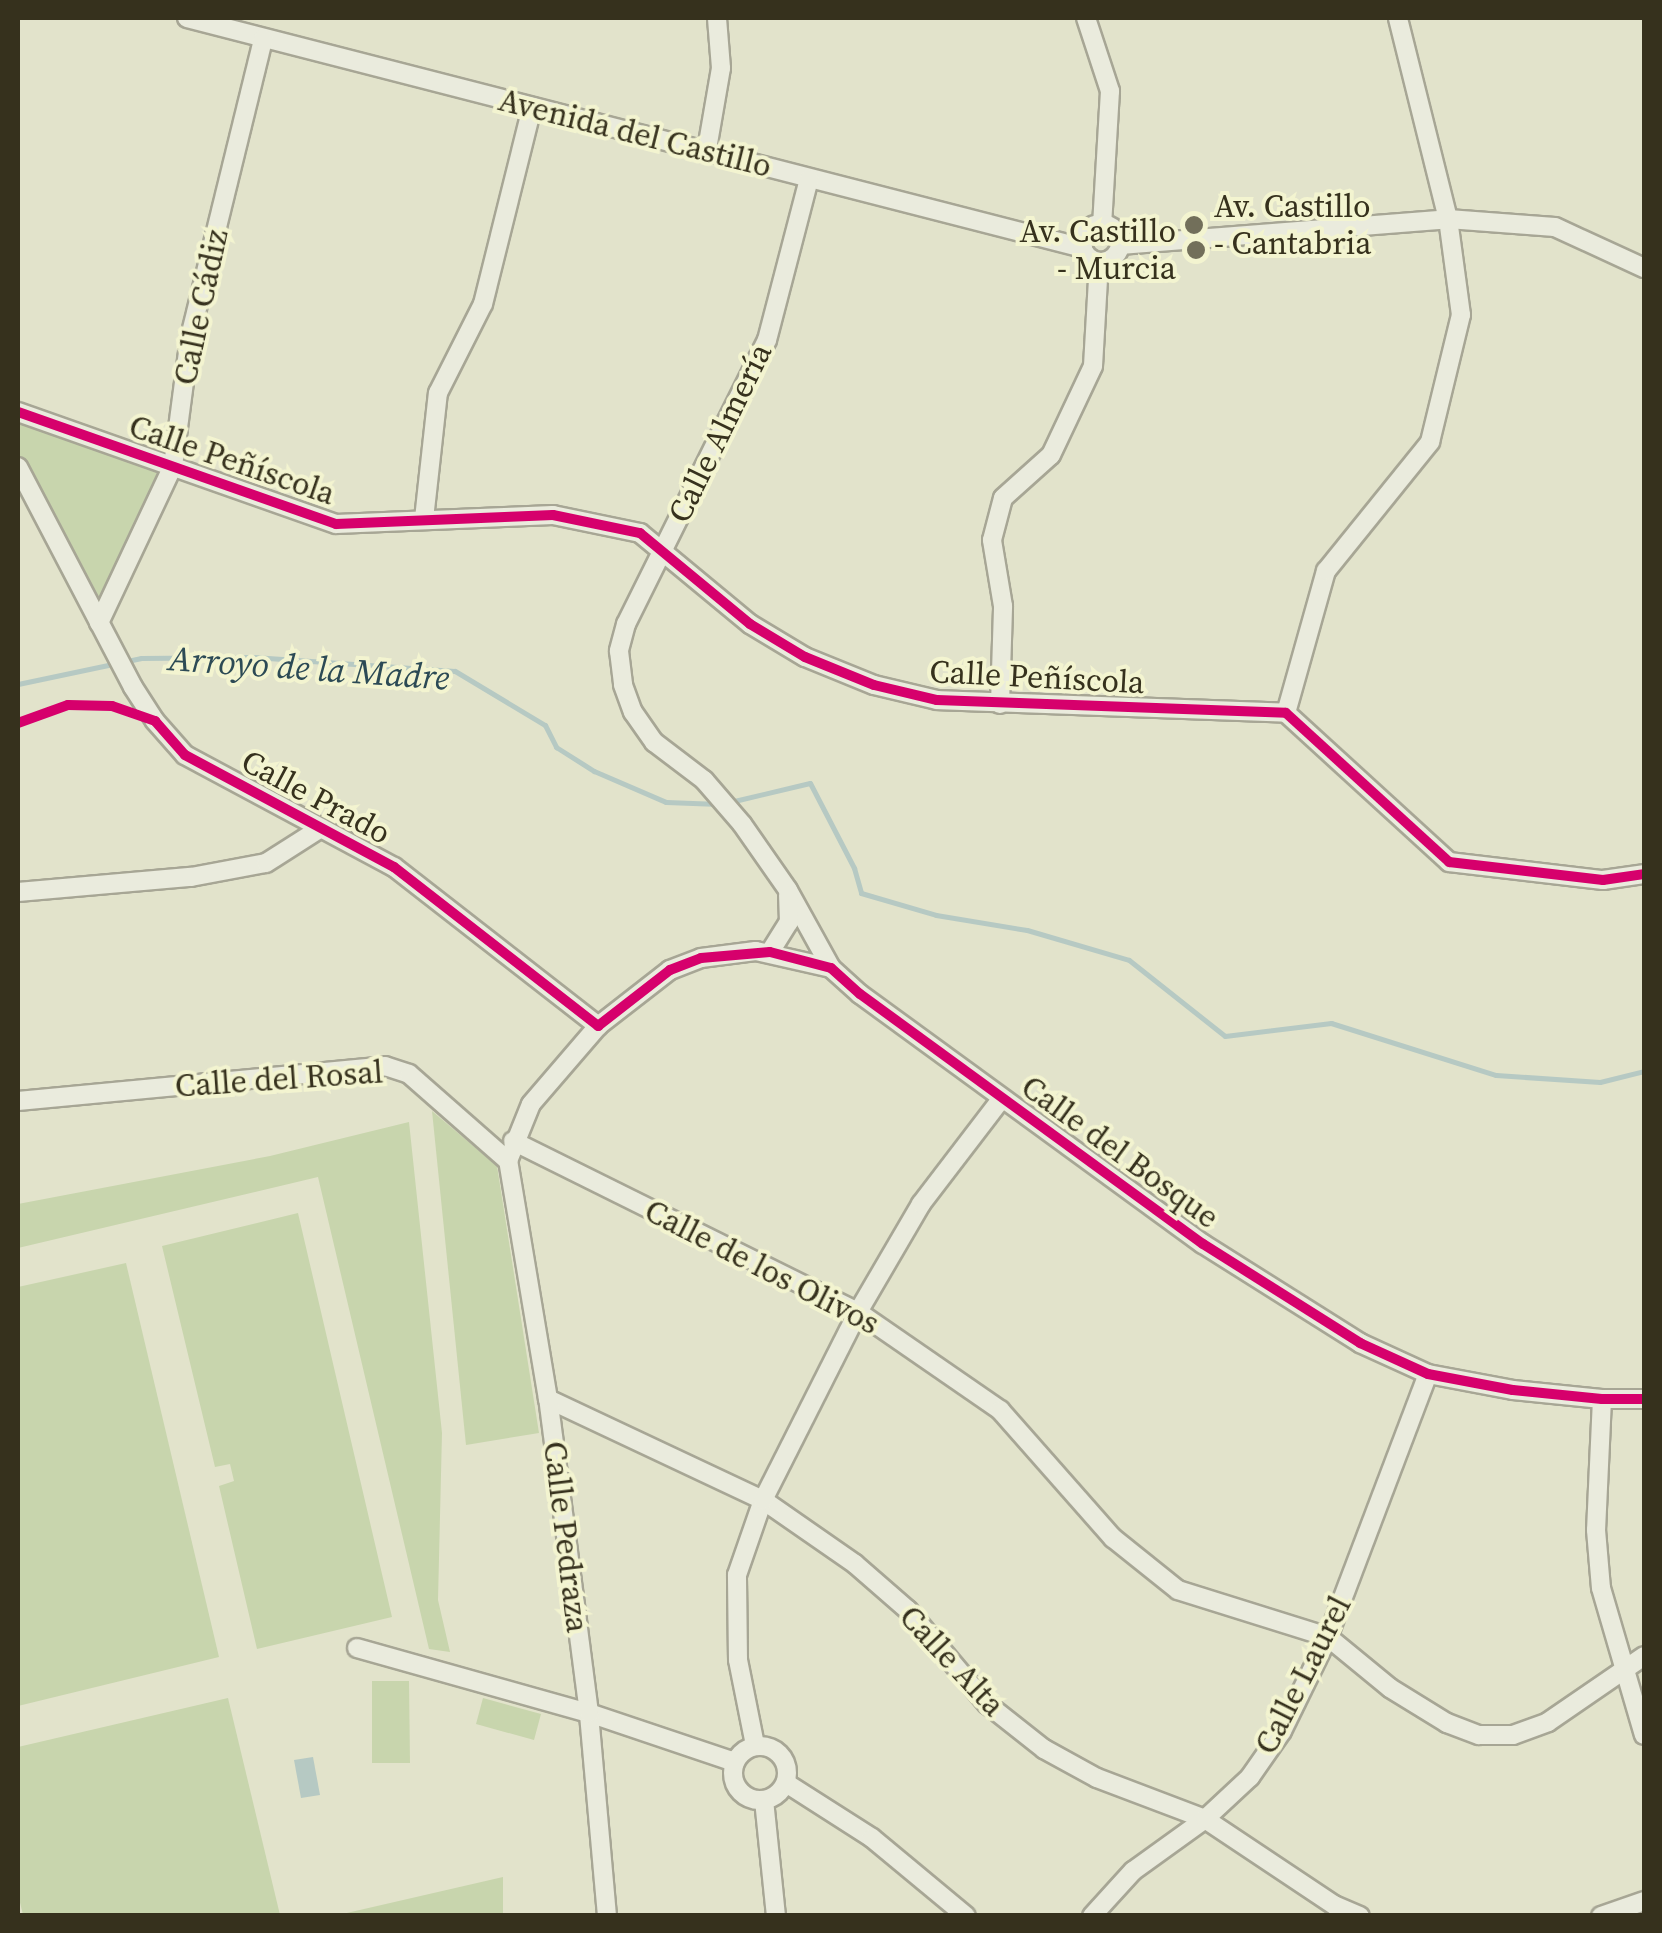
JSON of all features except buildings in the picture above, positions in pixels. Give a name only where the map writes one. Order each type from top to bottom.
[{"type":"street","name":"Avenida del Castillo","points":[[188,18],[1083,248]]},
{"type":"street","points":[[707,149],[721,68],[717,18]]},
{"type":"street","points":[[1086,18],[1110,91],[1102,225]]},
{"type":"street","points":[[1398,18],[1448,219],[1460,315],[1430,442],[1326,571],[1286,713],[1450,862],[1603,880],[1644,874]]},
{"type":"street","name":"Calle Cádiz","points":[[99,623],[173,466],[190,337],[263,39]]},
{"type":"street","points":[[424,519],[438,393],[483,304],[532,106]]},
{"type":"street","name":"Calle Almería","points":[[809,179],[767,340],[626,624],[619,651],[623,685],[633,712],[654,742],[704,780],[742,824],[788,890],[831,968]]},
{"type":"street","points":[[1120,245],[1448,219],[1555,227],[1644,268]]},
{"type":"street","points":[[1099,262],[1083,248],[1087,231],[1102,225],[1113,229],[1120,245]]},
{"type":"street","points":[[1099,262],[1111,260],[1120,245]]},
{"type":"street","points":[[1000,704],[1003,606],[992,540],[1003,498],[1052,455],[1093,366],[1099,262]]},
{"type":"street","name":"Calle Peñíscola","points":[[18,412],[336,524],[553,515],[598,521],[640,533],[750,624],[805,658],[890,689],[937,700],[1000,704],[1286,713]]},
{"type":"street","name":"Calle Prado","points":[[18,468],[113,652],[155,722],[185,754],[394,867],[598,1026]]},
{"type":"street","points":[[18,892],[190,876],[266,863],[322,828]]},
{"type":"street","points":[[786,947],[788,890]]},
{"type":"street","points":[[811,932],[813,953],[786,947],[811,932]]},
{"type":"street","name":"Calle del Bosque","points":[[508,1161],[531,1104],[598,1026],[670,970],[701,958],[786,947],[831,968],[1002,1098],[1276,1292],[1360,1343],[1428,1374],[1513,1390],[1602,1400],[1644,1399]]},
{"type":"street","name":"Calle del Rosal","points":[[18,1100],[385,1066],[409,1074],[508,1161]]},
{"type":"street","points":[[756,1746],[738,1660],[737,1575],[763,1500],[858,1312],[921,1204],[1002,1098]]},
{"type":"street","name":"Calle de los Olivos","points":[[513,1141],[858,1312],[1000,1410],[1113,1538],[1178,1590],[1328,1638],[1390,1688],[1447,1723],[1479,1734],[1513,1734],[1548,1722],[1644,1656]]},
{"type":"street","name":"Calle Pedraza","points":[[508,1161],[548,1398],[589,1712],[607,1916]]},
{"type":"street","name":"Calle Laurel","points":[[1092,1916],[1133,1871],[1206,1819],[1250,1777],[1282,1731],[1328,1638],[1428,1374]]},
{"type":"street","name":"Calle Alta","points":[[548,1398],[763,1500],[855,1564],[908,1610],[987,1704],[1044,1750],[1097,1778],[1206,1819],[1334,1905],[1360,1916]]},
{"type":"street","points":[[1602,1400],[1596,1530],[1601,1588],[1644,1735]]},
{"type":"street","points":[[357,1648],[589,1712],[734,1762]]},
{"type":"street","points":[[756,1746],[778,1751],[788,1772],[786,1783],[764,1800],[752,1799],[735,1784],[734,1762],[756,1746]]},
{"type":"street","points":[[786,1783],[872,1838],[966,1916]]},
{"type":"street","points":[[764,1800],[776,1916]]},
{"type":"street","points":[[1601,1916],[1644,1901]]},
{"type":"green space","points":[[18,411],[173,466],[99,623],[18,467]]},
{"type":"green space","points":[[432,1111],[497,1166],[539,1433],[466,1445]]},
{"type":"green space","points":[[409,1122],[442,1433],[438,1600],[450,1652],[429,1649],[318,1177],[18,1248],[18,1204],[270,1156]]},
{"type":"green space","points":[[298,1213],[392,1617],[257,1649],[219,1486],[234,1481],[230,1464],[215,1467],[162,1246]]},
{"type":"green space","points":[[126,1263],[219,1657],[18,1706],[18,1287]]},
{"type":"green space","points":[[372,1681],[409,1681],[410,1763],[372,1763]]},
{"type":"green space","points":[[228,1698],[280,1915],[23,1915],[18,1894],[18,1747]]},
{"type":"green space","points":[[483,1698],[541,1714],[534,1740],[476,1724]]},
{"type":"green space","points":[[503,1877],[503,1915],[338,1915]]},
{"type":"shaded area","points":[[313,1757],[320,1795],[301,1798],[294,1760]]},
{"type":"waterway","name":"Arroyo de la Madre","points":[[18,684],[141,658],[253,657],[455,671],[545,725],[556,747],[594,771],[666,802],[719,804]]},
{"type":"waterway","name":"Arroyo de la Madre","points":[[730,802],[810,783],[854,868],[861,893],[936,915],[1027,930],[1129,960],[1225,1036],[1331,1023],[1496,1075],[1600,1082],[1644,1071]]},
{"type":"cycle path","points":[[18,412],[336,524],[553,515],[640,533],[750,624],[805,657],[874,685],[937,700],[1286,713],[1449,862],[1603,880],[1644,874]]},
{"type":"cycle path","points":[[18,723],[68,705],[112,706],[155,721],[185,755],[394,867],[598,1026],[670,970],[701,958],[770,952],[831,968],[860,994],[1203,1244],[1360,1343],[1428,1374],[1513,1390],[1644,1399]]},
{"type":"place","name":"Av. Castillo - Cantabria","points":[[1194,225]]},
{"type":"place","name":"Av. Castillo - Murcia","points":[[1196,250]]}]
